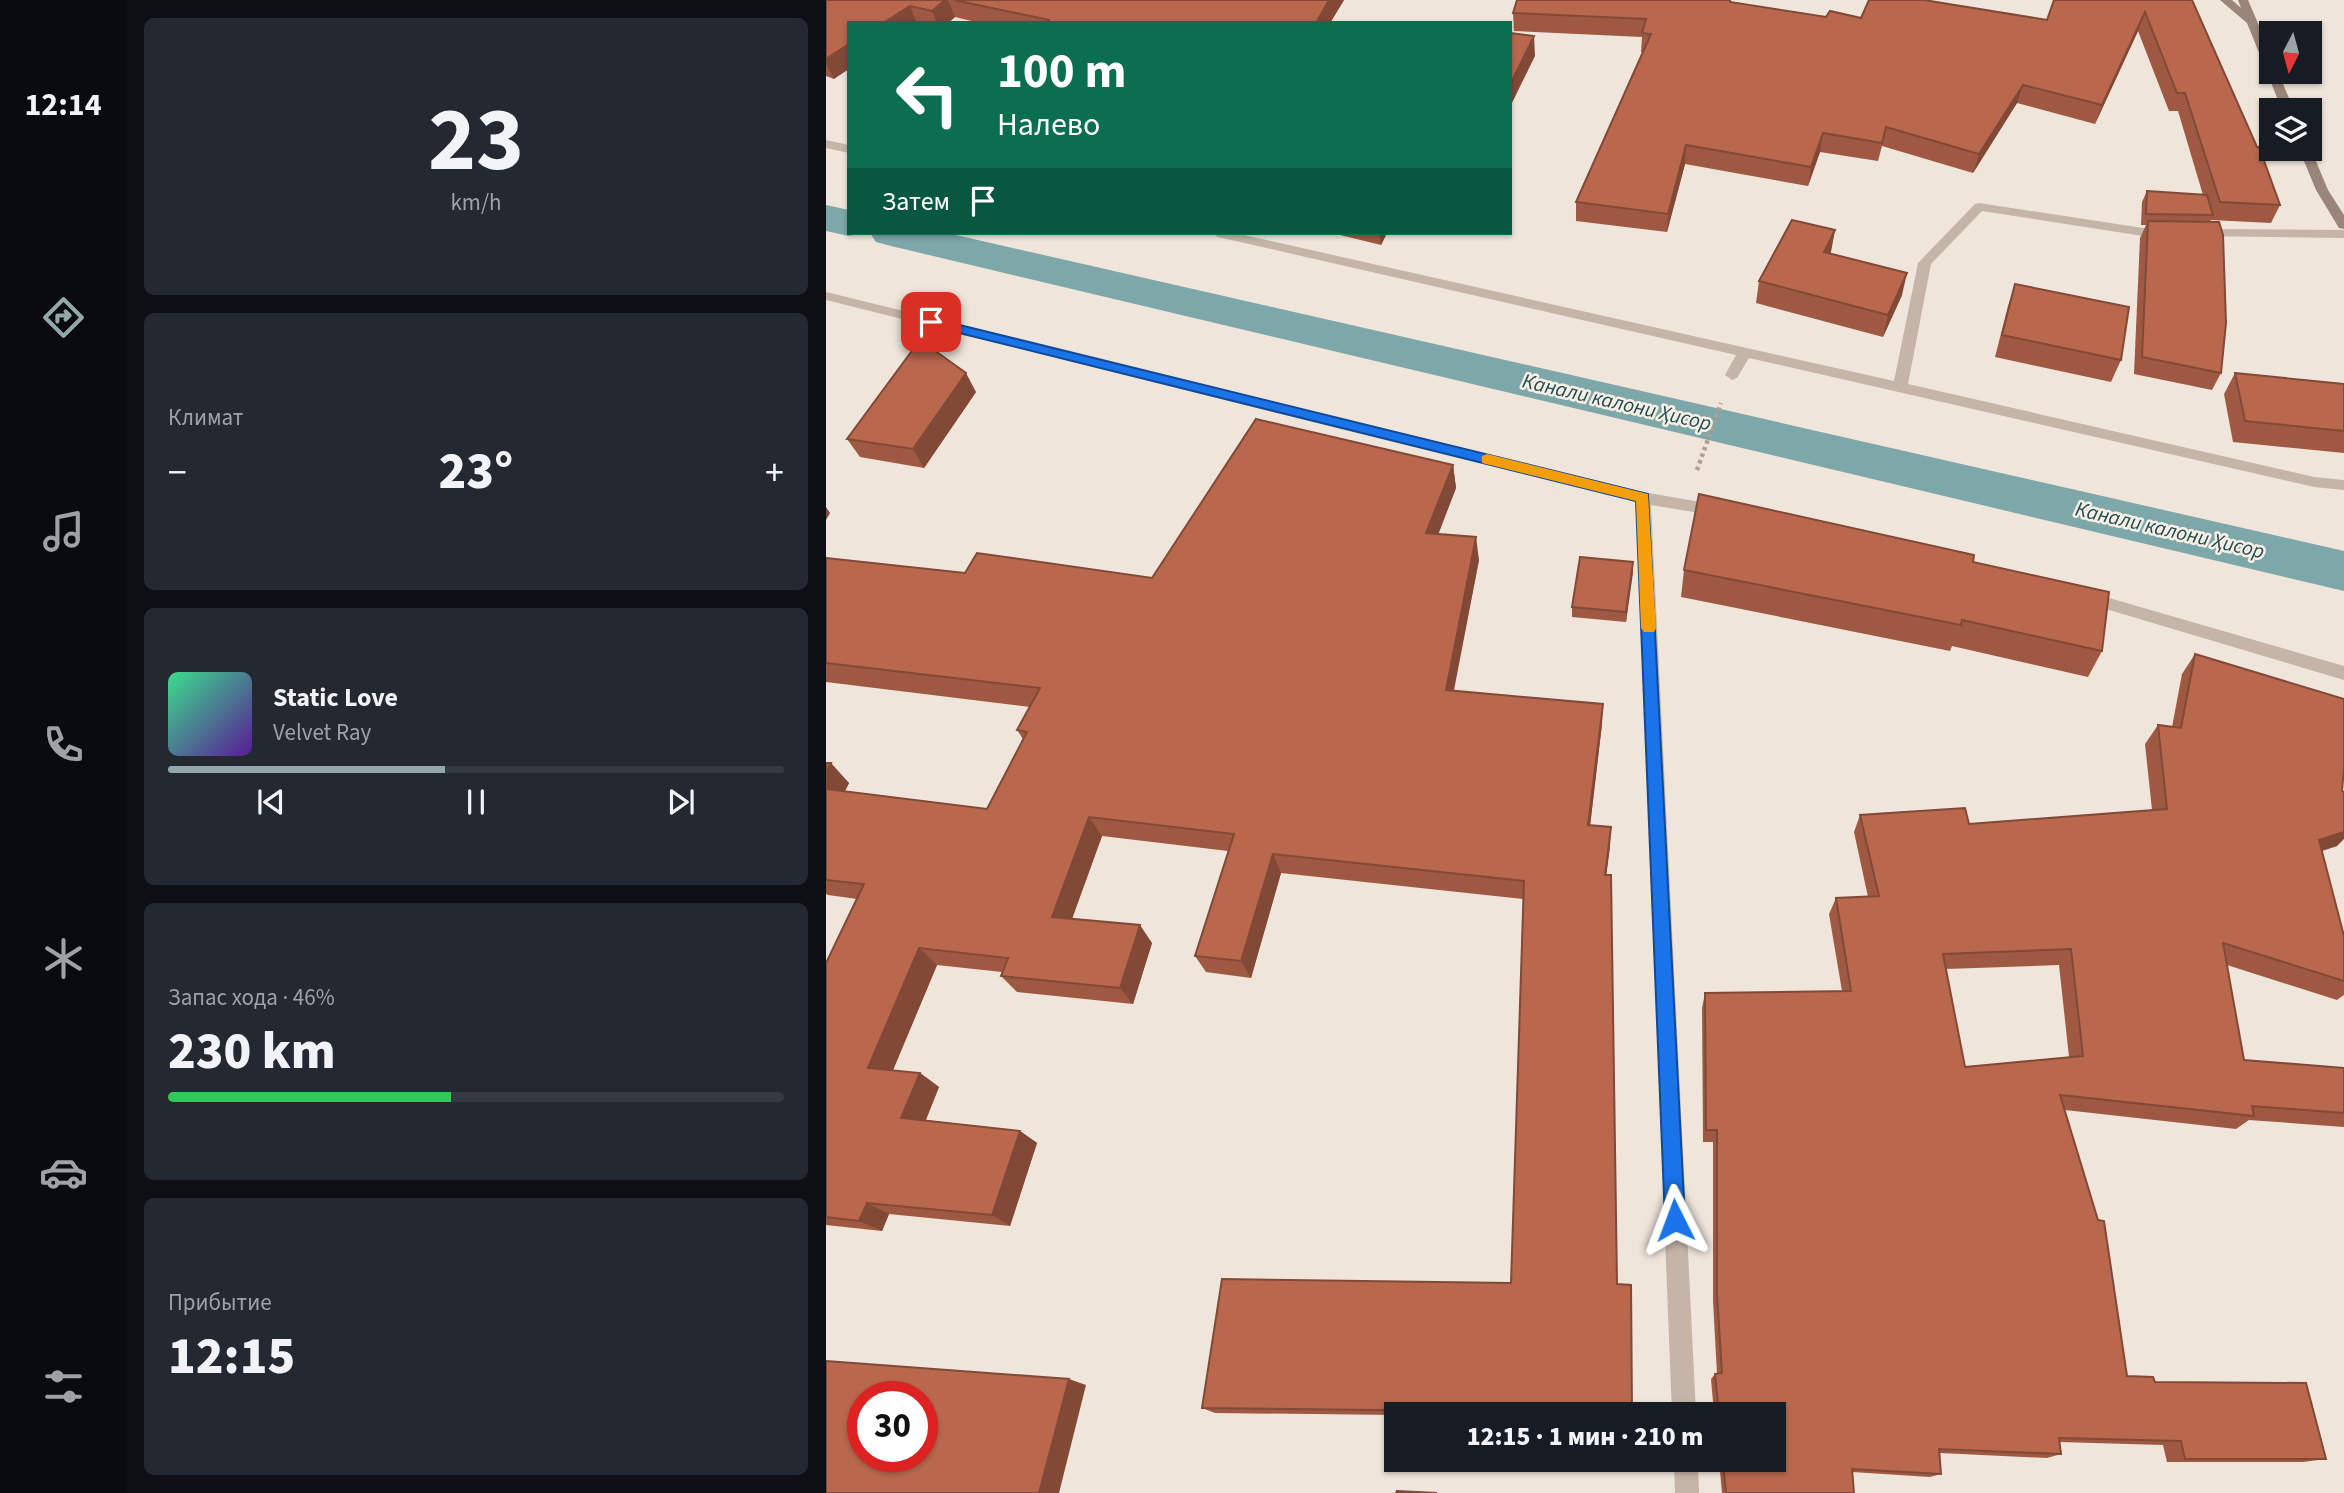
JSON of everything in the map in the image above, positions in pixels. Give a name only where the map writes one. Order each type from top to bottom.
[{"type":"main road","points":[[2225,0],[2250,21]]},
{"type":"main road","points":[[2243,0],[2259,41]]},
{"type":"main road","points":[[2310,161],[2322,190],[2344,225]]},
{"type":"street","points":[[826,144],[847,149]]},
{"type":"street","points":[[1899,387],[1925,263],[1979,207],[2143,232],[2344,233]]},
{"type":"street","points":[[1227,235],[2314,482],[2344,485]]},
{"type":"street","points":[[826,296],[1643,498],[1733,512]]},
{"type":"street","points":[[1731,376],[1745,352]]},
{"type":"street","points":[[1643,498],[1683,1402]]},
{"type":"street","points":[[2069,593],[2344,673]]},
{"type":"street","points":[[1686,1472],[1687,1493]]},
{"type":"path","points":[[1698,461],[1731,376]]},
{"type":"building","points":[[826,0],[945,0],[932,11],[910,6],[886,21],[847,21],[847,45],[826,59]]},
{"type":"building","points":[[954,0],[1329,0],[1317,21],[1049,20]]},
{"type":"building","points":[[1517,0],[1730,0],[1826,17],[1830,11],[1861,18],[1869,0],[1924,0],[2047,20],[2054,0],[2192,0],[2259,147],[2259,161],[2264,161],[2280,205],[2220,202],[2185,93],[2177,93],[2145,12],[2102,105],[2023,85],[1979,154],[1886,127],[1882,143],[1823,133],[1811,167],[1686,145],[1668,214],[1576,202],[1651,34],[1642,33],[1646,19],[1513,13]]},
{"type":"building","points":[[1512,33],[1534,36],[1512,81]]},
{"type":"building","points":[[2147,191],[2207,195],[2213,215],[2146,214]]},
{"type":"building","points":[[1792,220],[1835,230],[1824,252],[1907,273],[1888,315],[1759,281]]},
{"type":"building","points":[[2148,221],[2219,222],[2223,235],[2226,323],[2221,373],[2142,357]]},
{"type":"building","points":[[2015,284],[2129,307],[2121,360],[2002,335]]},
{"type":"building","points":[[920,340],[966,373],[913,449],[847,439]]},
{"type":"building","points":[[2235,373],[2344,384],[2344,431],[2245,421]]},
{"type":"building","points":[[1256,419],[1453,465],[1426,533],[1476,537],[1446,690],[1603,704],[1588,825],[1611,827],[1605,875],[1611,875],[1617,1284],[1631,1285],[1632,1402],[1384,1402],[1384,1410],[1202,1408],[1222,1279],[1511,1283],[1524,881],[1273,854],[1241,961],[1195,956],[1234,834],[1089,817],[1052,917],[1140,925],[1120,988],[1001,976],[1008,958],[919,948],[868,1068],[920,1073],[901,1118],[1020,1131],[992,1215],[867,1203],[859,1221],[826,1217],[826,963],[864,884],[826,880],[826,789],[987,809],[1027,732],[1017,730],[1040,688],[826,663],[826,558],[965,573],[977,553],[1152,578]]},
{"type":"building","points":[[1699,494],[1974,555],[1973,562],[2109,592],[2102,651],[1962,620],[1961,625],[1684,570]]},
{"type":"building","points":[[1580,557],[1633,562],[1626,612],[1572,607]]},
{"type":"building","points":[[2195,654],[2344,699],[2344,832],[2319,840],[2344,936],[2344,981],[2223,943],[2244,1060],[2344,1068],[2344,1113],[2252,1106],[2254,1116],[2060,1095],[2098,1220],[2104,1221],[2127,1376],[2153,1377],[2155,1382],[2306,1383],[2326,1459],[2185,1459],[2181,1441],[2059,1438],[2061,1454],[1939,1449],[1941,1474],[1852,1469],[1854,1493],[1726,1493],[1724,1472],[1786,1472],[1786,1402],[1718,1402],[1715,1374],[1722,1373],[1717,1294],[1717,1130],[1706,1130],[1705,993],[1851,991],[1836,898],[1879,896],[1860,815],[1965,808],[1969,824],[2167,809],[2158,725],[2181,728]],"holes":[[[2071,949],[2083,1056],[1965,1067],[1943,954]]]},
{"type":"building","points":[[826,1361],[1069,1379],[1039,1493],[826,1493]]},
{"type":"building","points":[[1397,1491],[1437,1493],[1396,1493]]},
{"type":"waterway","name":"Канали калони Ҳисор","points":[[826,218],[847,223]]},
{"type":"waterway","name":"Канали калони Ҳисор","points":[[900,235],[2344,571]]},
{"type":"slow traffic","points":[[1487,459],[1643,498],[1649,628]]},
{"type":"route","points":[[931,322],[1643,498],[1675,1220]]}]
